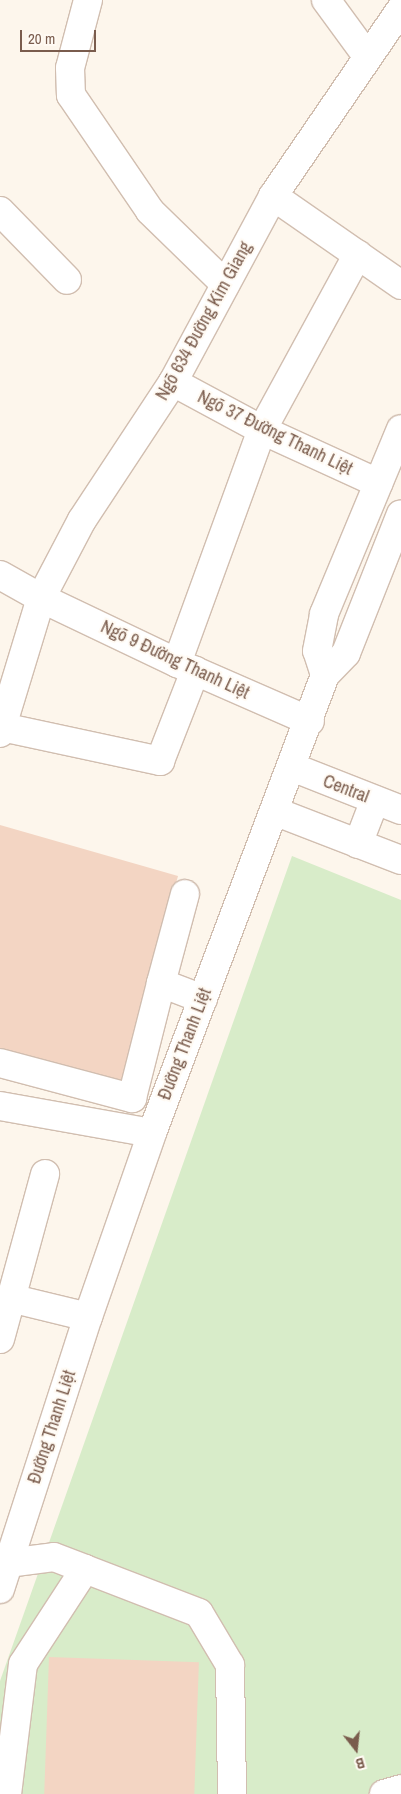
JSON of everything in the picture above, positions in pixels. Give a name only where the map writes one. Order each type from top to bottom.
[{"type":"street","points":[[88,0],[70,68],[71,95],[150,211],[225,284]]},
{"type":"street","points":[[326,0],[367,56]]},
{"type":"street","name":"Ngõ 634 Đường Kim Giang","points":[[1,730],[41,598],[82,520],[173,382],[273,196],[367,56],[401,9]]},
{"type":"street","points":[[273,196],[401,285]]},
{"type":"street","points":[[0,211],[67,280]]},
{"type":"street","points":[[1,730],[160,761],[186,667],[262,430],[358,254]]},
{"type":"street","name":"Ngõ 37 Đường Thanh Liệt","points":[[173,382],[262,430],[378,484]]},
{"type":"street","points":[[325,675],[317,651],[324,614],[401,429]]},
{"type":"street","name":"Đường Thanh Liệt","points":[[0,1589],[4,1563],[152,1133],[274,810],[310,721],[325,675],[346,653],[401,514]]},
{"type":"street","points":[[0,574],[41,598]]},
{"type":"street","name":"Ngõ 9 Đường Thanh Liệt","points":[[41,598],[186,667],[310,721]]},
{"type":"street","name":"Central","points":[[292,767],[401,810]]},
{"type":"street","points":[[358,844],[375,800]]},
{"type":"street","points":[[274,810],[401,860]]},
{"type":"street","points":[[0,1063],[132,1098],[185,894]]},
{"type":"street","points":[[161,983],[202,999]]},
{"type":"street","points":[[0,1106],[152,1133]]},
{"type":"street","points":[[0,1339],[45,1174]]},
{"type":"street","points":[[10,1298],[88,1317]]},
{"type":"street","points":[[4,1563],[54,1557],[199,1613],[230,1665],[232,1794]]},
{"type":"street","points":[[7,1794],[23,1664],[85,1569]]},
{"type":"street","points":[[384,1794],[401,1789]]},
{"type":"green space","points":[[292,856],[401,900],[401,1794],[0,1794],[0,1681]]},
{"type":"building","points":[[0,825],[178,876],[121,1080],[0,1050]]},
{"type":"building","points":[[49,1657],[199,1662],[194,1794],[44,1794]]}]
